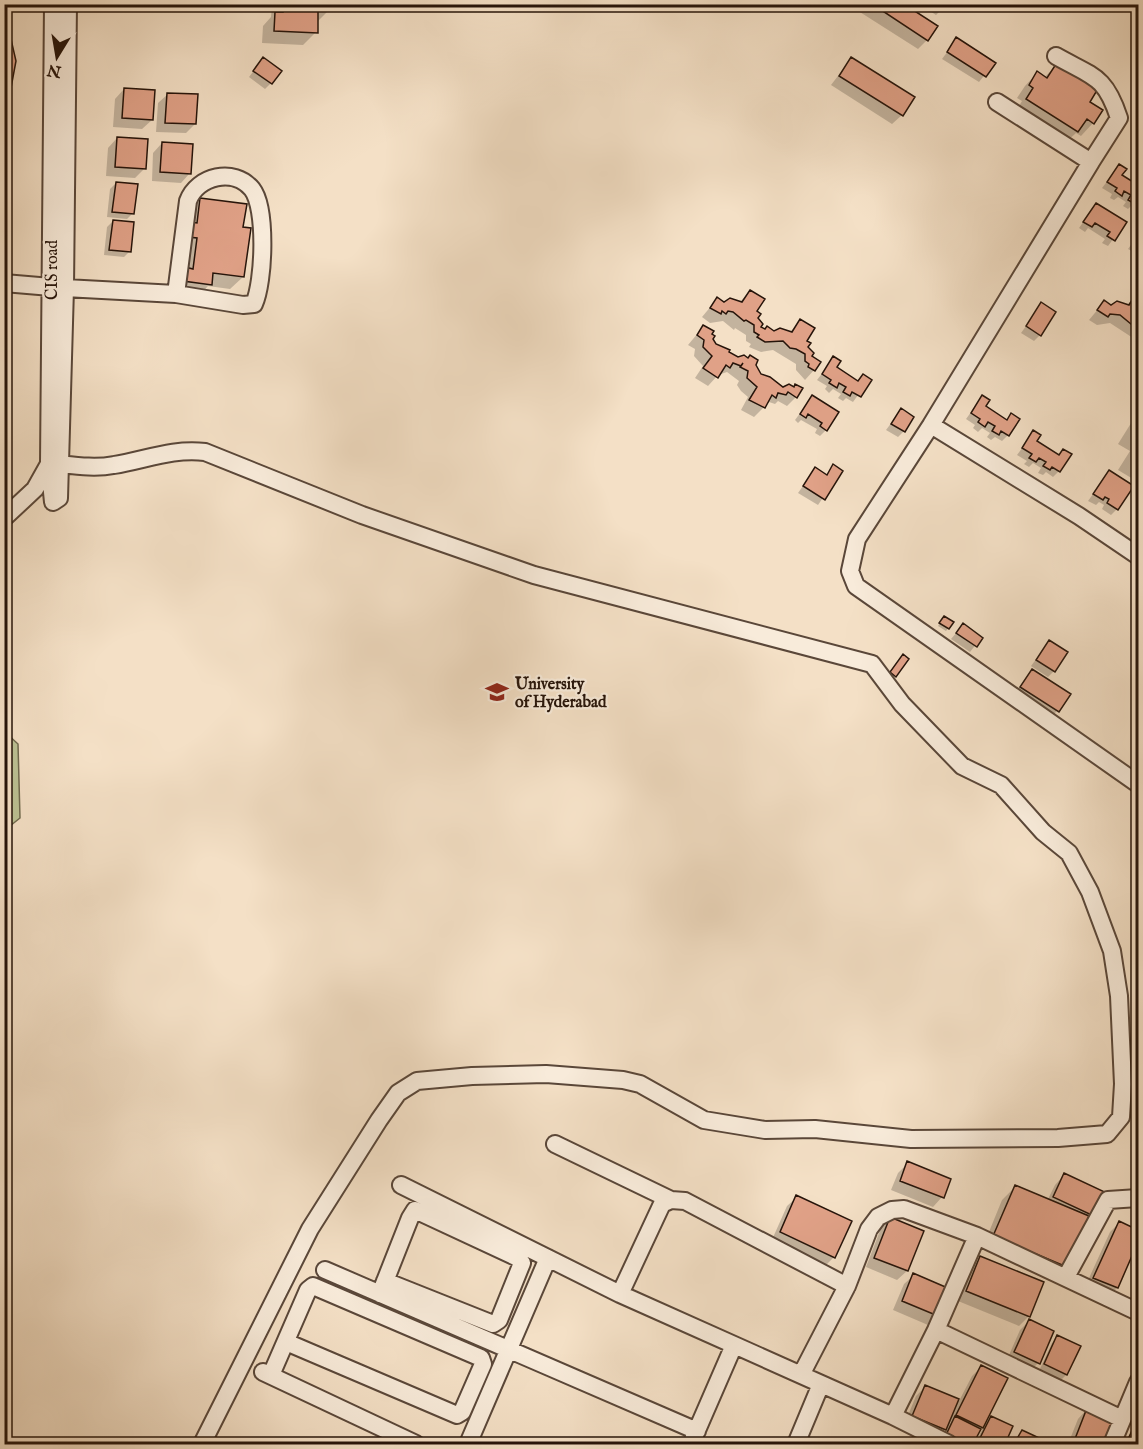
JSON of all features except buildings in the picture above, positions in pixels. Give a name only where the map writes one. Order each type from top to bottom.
[{"type":"street","name":"CIS road","points":[[53,4],[58,287]]},
{"type":"street","points":[[4,518],[34,489],[54,464],[68,4]]},
{"type":"street","points":[[1056,56],[1104,83],[1119,118],[931,425],[857,539],[850,571],[856,586],[1138,784]]},
{"type":"street","points":[[997,102],[1091,162]]},
{"type":"street","points":[[4,283],[176,294],[250,305],[255,301],[264,243],[255,195],[244,183],[221,177],[210,177],[192,189],[188,201],[176,294]]},
{"type":"street","points":[[931,425],[1138,556]]},
{"type":"street","points":[[54,464],[113,465],[166,453],[189,450],[205,452],[362,515],[534,575],[872,664],[902,704],[962,766],[1001,785],[1043,832],[1070,853],[1090,892],[1112,951],[1119,996],[1123,1084],[1121,1117],[1107,1134],[1058,1138],[911,1139],[815,1129],[765,1130],[704,1120],[640,1084],[623,1080],[546,1074],[472,1076],[417,1081],[398,1093],[310,1229],[202,1444]]},
{"type":"street","points":[[555,1144],[671,1200],[685,1201],[847,1286]]},
{"type":"street","points":[[401,1185],[620,1294],[893,1416],[949,1444]]},
{"type":"street","points":[[1065,1276],[1108,1200],[1138,1198]]},
{"type":"street","points":[[620,1294],[662,1204],[671,1200]]},
{"type":"street","points":[[801,1375],[847,1286],[869,1229],[878,1217],[892,1210],[904,1209],[977,1236],[1138,1312]]},
{"type":"street","points":[[325,1270],[493,1324],[499,1320],[522,1263],[518,1258],[415,1210],[382,1287]]},
{"type":"street","points":[[893,1416],[936,1330],[977,1236]]},
{"type":"street","points":[[468,1444],[548,1258]]},
{"type":"street","points":[[285,1342],[457,1415],[462,1412],[483,1362],[481,1358],[313,1286],[308,1290],[285,1342],[267,1373],[416,1444]]},
{"type":"street","points":[[382,1287],[508,1351],[694,1438],[734,1345]]},
{"type":"street","points":[[936,1330],[1122,1419]]},
{"type":"street","points":[[1112,1444],[1138,1382]]},
{"type":"street","points":[[796,1444],[821,1384]]},
{"type":"green space","points":[[4,731],[18,744],[20,818],[5,830]]},
{"type":"place","name":"University of Hyderabad","points":[[497,692]]}]
